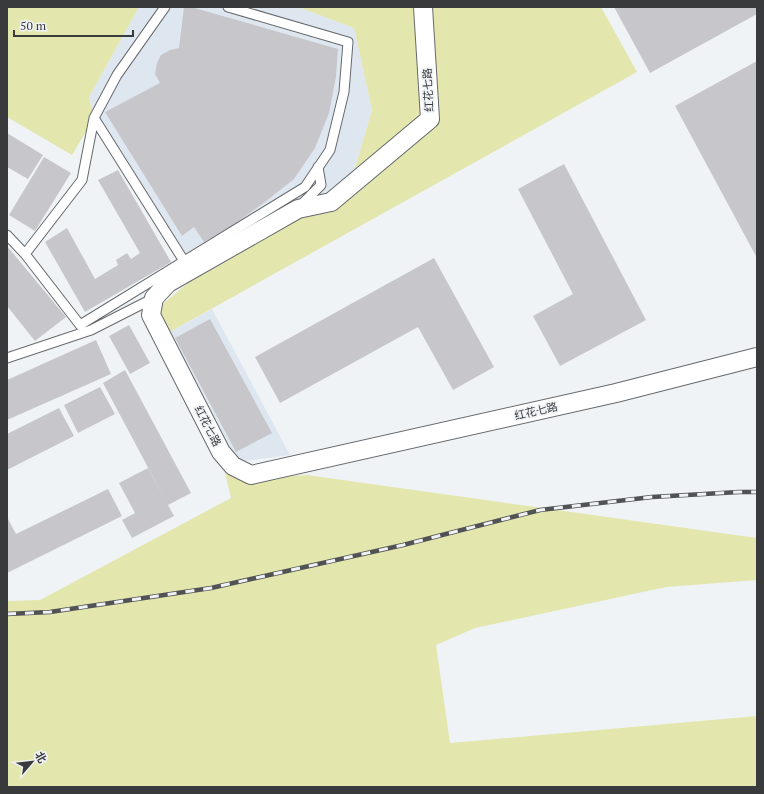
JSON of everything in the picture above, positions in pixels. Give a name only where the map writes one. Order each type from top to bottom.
[{"type":"street","name":"红花七路","points":[[423,7],[430,120],[331,202],[298,209],[168,283],[154,298],[151,315],[221,452],[233,466],[251,475],[608,395],[757,357]]},
{"type":"lane","points":[[26,254],[82,180],[94,118],[117,75],[165,7]]},
{"type":"lane","points":[[7,235],[26,254],[80,325],[305,187],[330,150],[343,100],[348,42],[228,7]]},
{"type":"lane","points":[[94,118],[184,261]]},
{"type":"lane","points":[[298,209],[321,185],[318,167]]},
{"type":"lane","points":[[7,358],[91,330],[154,298]]},
{"type":"shaded area","points":[[139,7],[298,7],[354,28],[372,110],[351,182],[195,277],[94,118],[89,97]]},
{"type":"shaded area","points":[[212,309],[290,455],[236,462],[166,334]]},
{"type":"green space","points":[[7,7],[139,7],[89,97],[94,118],[72,155],[7,117]]},
{"type":"green space","points":[[298,7],[601,7],[637,72],[166,334],[246,479],[307,475],[757,538],[757,580],[666,587],[475,628],[436,645],[450,743],[757,716],[757,787],[7,787],[7,601],[40,600],[231,498],[223,464],[145,319],[195,277],[351,182],[372,110],[354,28]]},
{"type":"building","points":[[184,7],[191,7],[338,49],[336,77],[329,113],[315,148],[294,179],[232,226],[204,242],[194,227],[182,236],[105,112],[160,83],[155,74],[157,63],[161,55],[170,50],[179,48]]},
{"type":"building","points":[[614,7],[757,7],[757,14],[650,73]]},
{"type":"building","points":[[757,61],[757,258],[675,106]]},
{"type":"building","points":[[7,133],[43,155],[28,179],[7,167]]},
{"type":"building","points":[[44,157],[71,173],[35,231],[9,215]]},
{"type":"building","points":[[564,164],[646,320],[560,366],[533,316],[573,294],[518,189]]},
{"type":"building","points":[[118,170],[171,262],[85,312],[45,242],[67,228],[95,279],[118,265],[116,260],[127,253],[131,259],[140,253],[98,180]]},
{"type":"building","points":[[7,246],[66,317],[35,341],[7,306]]},
{"type":"building","points":[[434,258],[494,367],[453,390],[418,327],[280,403],[255,357]]},
{"type":"building","points":[[210,319],[272,433],[236,452],[175,338]]},
{"type":"building","points":[[129,325],[150,363],[130,374],[109,336]]},
{"type":"building","points":[[96,340],[111,374],[7,420],[7,380]]},
{"type":"building","points":[[125,370],[191,493],[168,505],[103,383]]},
{"type":"building","points":[[100,387],[115,414],[78,433],[64,405]]},
{"type":"building","points":[[59,408],[74,436],[7,470],[7,434]]},
{"type":"building","points":[[148,468],[174,516],[132,538],[122,520],[135,513],[119,483]]},
{"type":"building","points":[[108,489],[122,516],[7,573],[7,517],[16,534]]},
{"type":"railway","points":[[7,614],[50,612],[211,588],[403,545],[540,510],[652,497],[757,492]]}]
